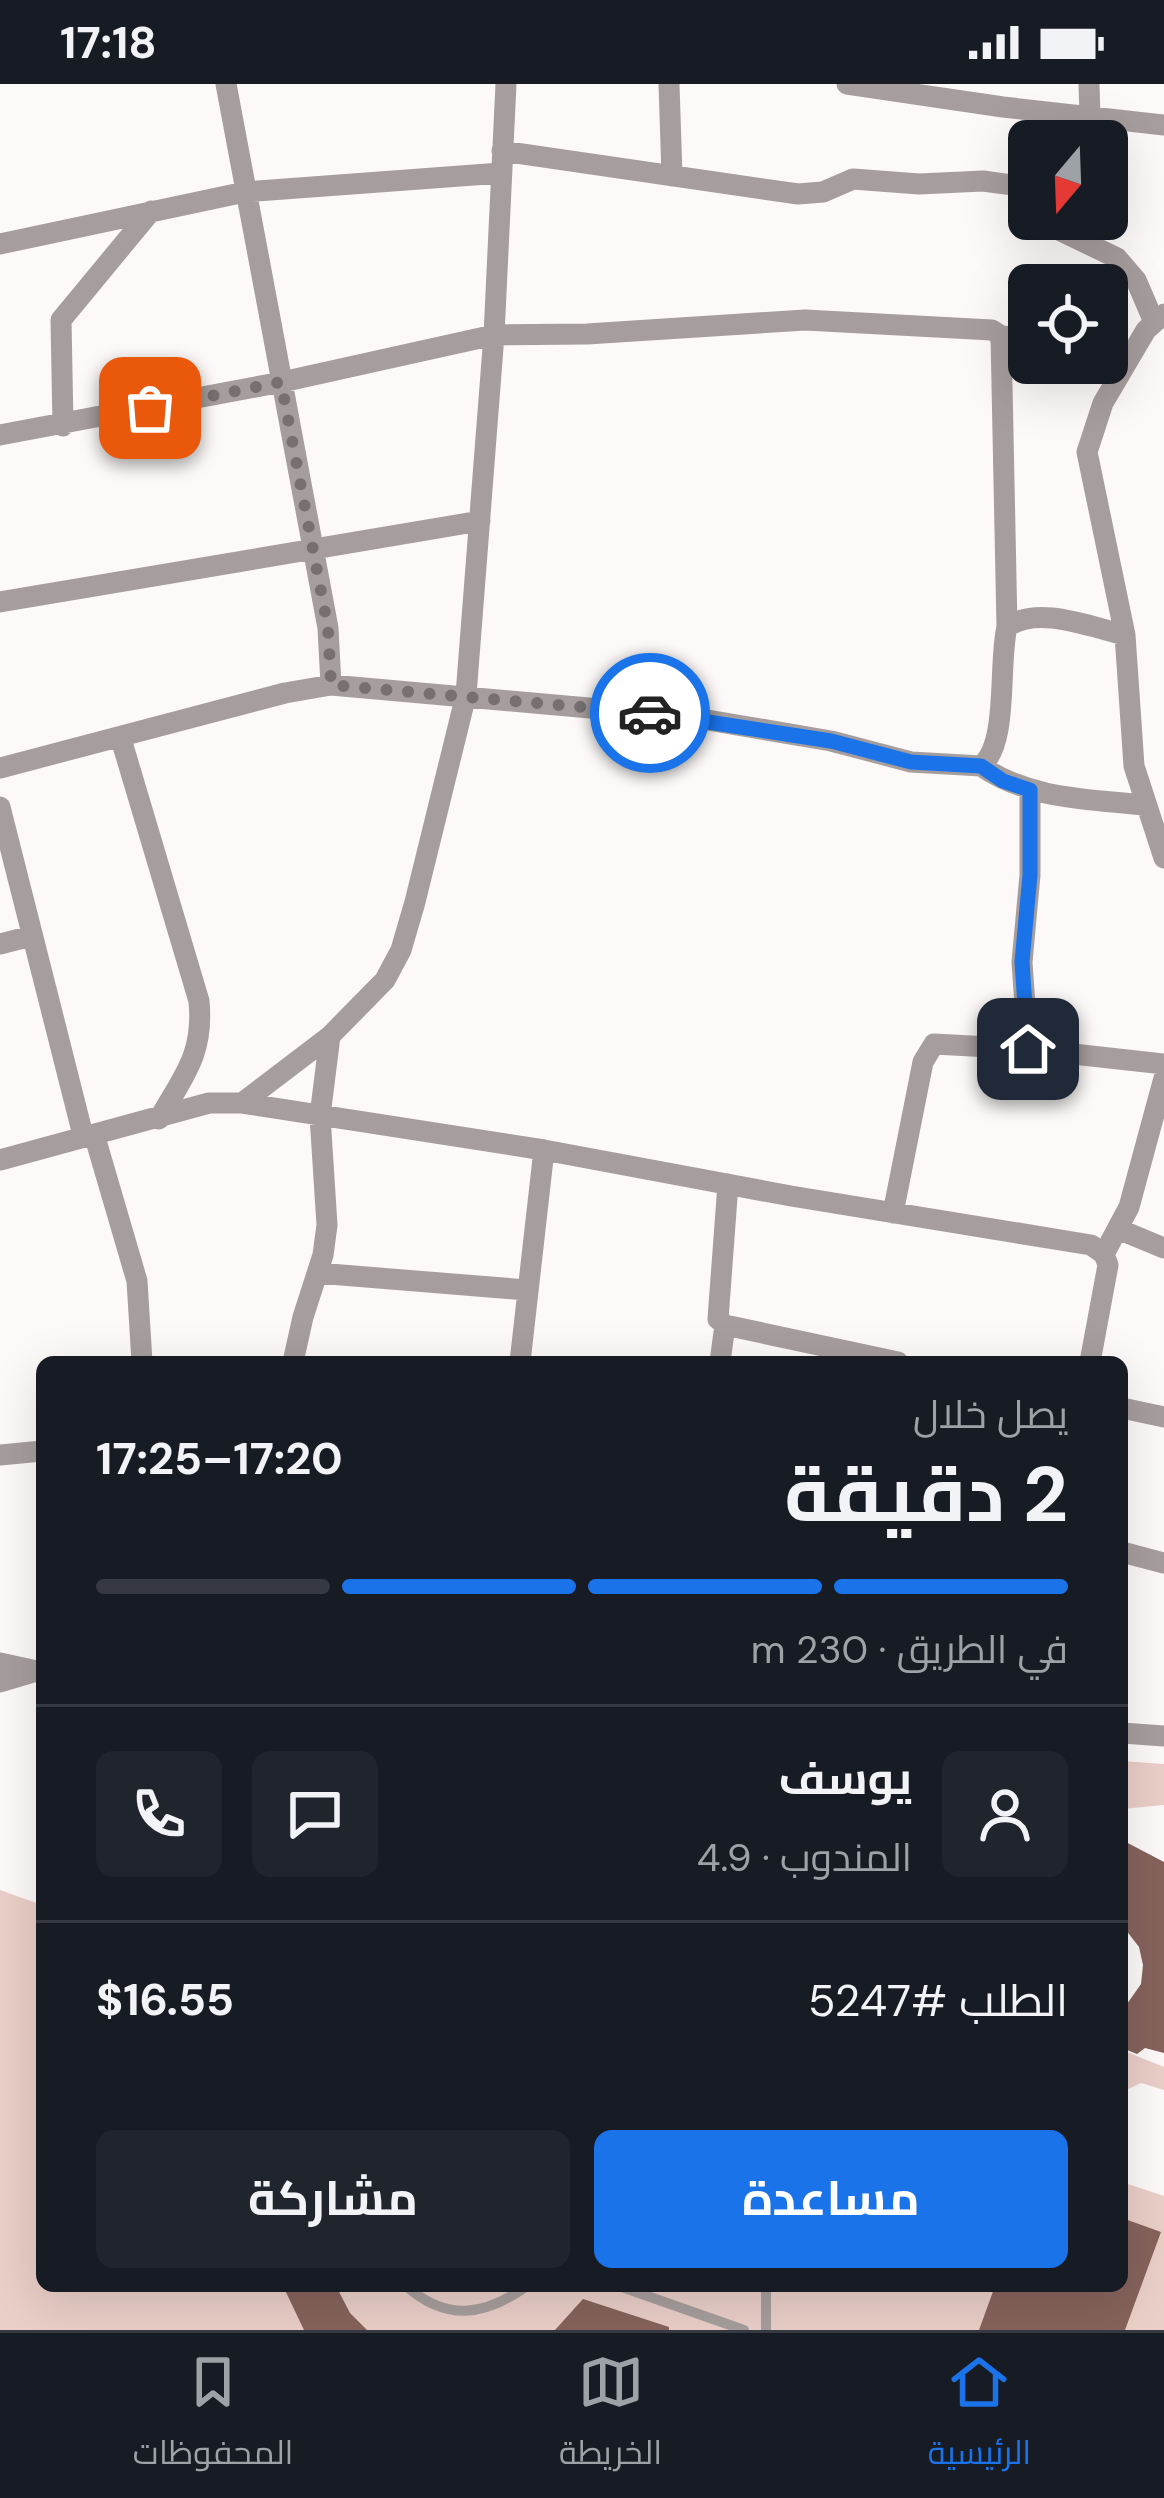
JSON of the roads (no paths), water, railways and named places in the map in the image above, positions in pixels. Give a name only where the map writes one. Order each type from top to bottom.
[{"type":"street","points":[[226,84],[328,628],[331,685]]},
{"type":"street","points":[[242,1103],[330,1036],[385,980],[401,950],[466,695],[494,335],[506,84]]},
{"type":"street","points":[[669,84],[672,176]]},
{"type":"street","points":[[848,84],[1164,125]]},
{"type":"street","points":[[1090,84],[1090,118]]},
{"type":"street","points":[[1043,120],[1045,112]]},
{"type":"street","points":[[0,244],[245,192],[501,162],[672,176],[798,194],[823,192],[853,178],[900,184],[1008,185]]},
{"type":"street","points":[[63,426],[61,320],[151,211]]},
{"type":"street","points":[[1080,240],[1117,258],[1159,318],[1103,403],[1088,452],[1125,635],[1134,766],[1164,859]]},
{"type":"street","points":[[0,435],[281,382],[494,335],[805,320],[992,330],[1008,336]]},
{"type":"street","points":[[981,766],[997,744],[1000,654],[1006,627],[1001,335]]},
{"type":"street","points":[[1128,348],[1135,348]]},
{"type":"street","points":[[2,594],[479,521]]},
{"type":"street","points":[[1006,627],[1019,618],[1043,617],[1125,635]]},
{"type":"street","points":[[0,768],[331,685],[690,717],[831,741],[911,762],[981,766],[1003,781],[1030,790],[1144,805]]},
{"type":"street","points":[[121,739],[199,1000],[202,1030],[195,1055],[159,1119]]},
{"type":"street","points":[[1028,1049],[1022,962],[1030,875],[1030,790]]},
{"type":"street","points":[[0,807],[88,1135],[136,1281],[142,1356]]},
{"type":"street","points":[[0,944],[31,936]]},
{"type":"street","points":[[295,1356],[327,1226],[320,1116],[330,1036]]},
{"type":"street","points":[[892,1213],[923,1062],[934,1044],[1164,1064]]},
{"type":"street","points":[[1104,1254],[1130,1208],[1164,1078]]},
{"type":"street","points":[[0,1160],[209,1102],[242,1103],[1091,1245],[1104,1254],[1108,1265],[1091,1356]]},
{"type":"street","points":[[520,1356],[544,1150]]},
{"type":"street","points":[[728,1184],[718,1319],[725,1325],[870,1356]]},
{"type":"street","points":[[1118,1229],[1164,1248]]},
{"type":"street","points":[[317,1273],[526,1290]]},
{"type":"street","points":[[721,1356],[725,1325]]},
{"type":"street","points":[[1128,1409],[1164,1417]]},
{"type":"street","points":[[0,1455],[36,1452]]},
{"type":"street","points":[[1128,1554],[1164,1563]]},
{"type":"street","points":[[0,1663],[36,1670]]},
{"type":"street","points":[[0,1682],[36,1672]]},
{"type":"street","points":[[1128,1733],[1164,1736]]},
{"type":"lane","points":[[415,2292],[436,2307],[468,2312],[500,2305],[518,2292]]},
{"type":"lane","points":[[636,2292],[744,2330]]},
{"type":"lane","points":[[766,2292],[766,2330]]}]
